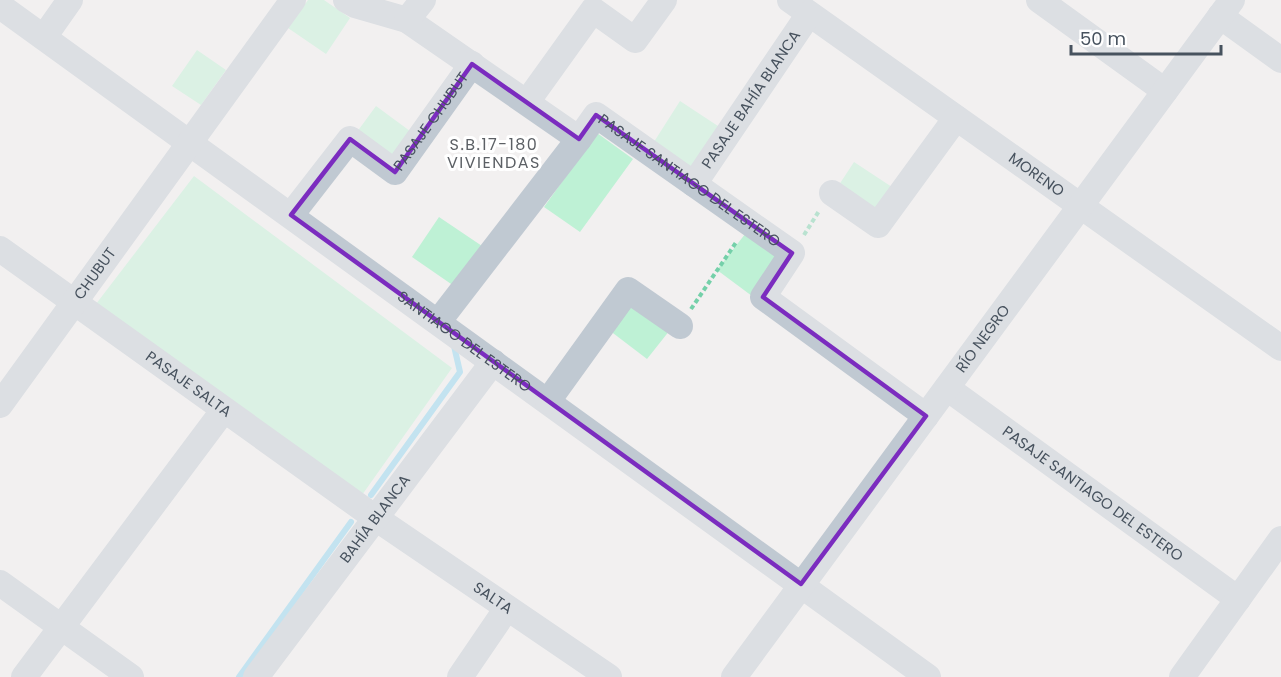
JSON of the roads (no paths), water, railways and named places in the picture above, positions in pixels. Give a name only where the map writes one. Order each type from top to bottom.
[{"type":"street","points":[[44,37],[70,0]]},
{"type":"street","name":"CHUBUT","points":[[0,405],[293,0]]},
{"type":"street","name":"PASAJE SANTIAGO DEL ESTERO","points":[[346,0],[355,5],[406,20],[579,139],[596,115],[792,253],[763,297],[926,416]]},
{"type":"street","points":[[406,20],[423,0]]},
{"type":"street","points":[[527,102],[593,10],[635,40],[664,0]]},
{"type":"street","points":[[1039,0],[1165,91]]},
{"type":"street","name":"SANTIAGO DEL ESTERO","points":[[0,6],[928,677]]},
{"type":"street","name":"MORENO","points":[[799,7],[1281,348]]},
{"type":"street","name":"PASAJE BAHÍA BLANCA","points":[[694,184],[799,7]]},
{"type":"street","points":[[1226,8],[1281,60]]},
{"type":"street","name":"RÍO NEGRO","points":[[734,677],[1226,8]]},
{"type":"street","name":"PASAJE CHUBUT","points":[[291,215],[350,139],[395,172],[472,64]]},
{"type":"street","points":[[832,193],[878,225],[956,118]]},
{"type":"street","points":[[438,322],[579,139]]},
{"type":"street","name":"PASAJE SALTA","points":[[0,249],[223,411],[377,519]]},
{"type":"street","points":[[548,401],[628,290],[680,326]]},
{"type":"street","name":"BAHÍA BLANCA","points":[[256,677],[494,362]]},
{"type":"street","name":"PASAJE SANTIAGO DEL ESTERO","points":[[947,388],[1238,599]]},
{"type":"street","points":[[24,677],[223,411]]},
{"type":"street","name":"SALTA","points":[[377,519],[609,677]]},
{"type":"street","points":[[1182,677],[1281,539]]},
{"type":"street","points":[[0,583],[131,677]]},
{"type":"street","points":[[460,677],[507,608]]},
{"type":"waterway","points":[[371,495],[460,372],[454,346]]},
{"type":"waterway","points":[[239,677],[351,522]]},
{"type":"district","name":"S.B.17-180 VIVIENDAS","points":[[494,153]]}]
